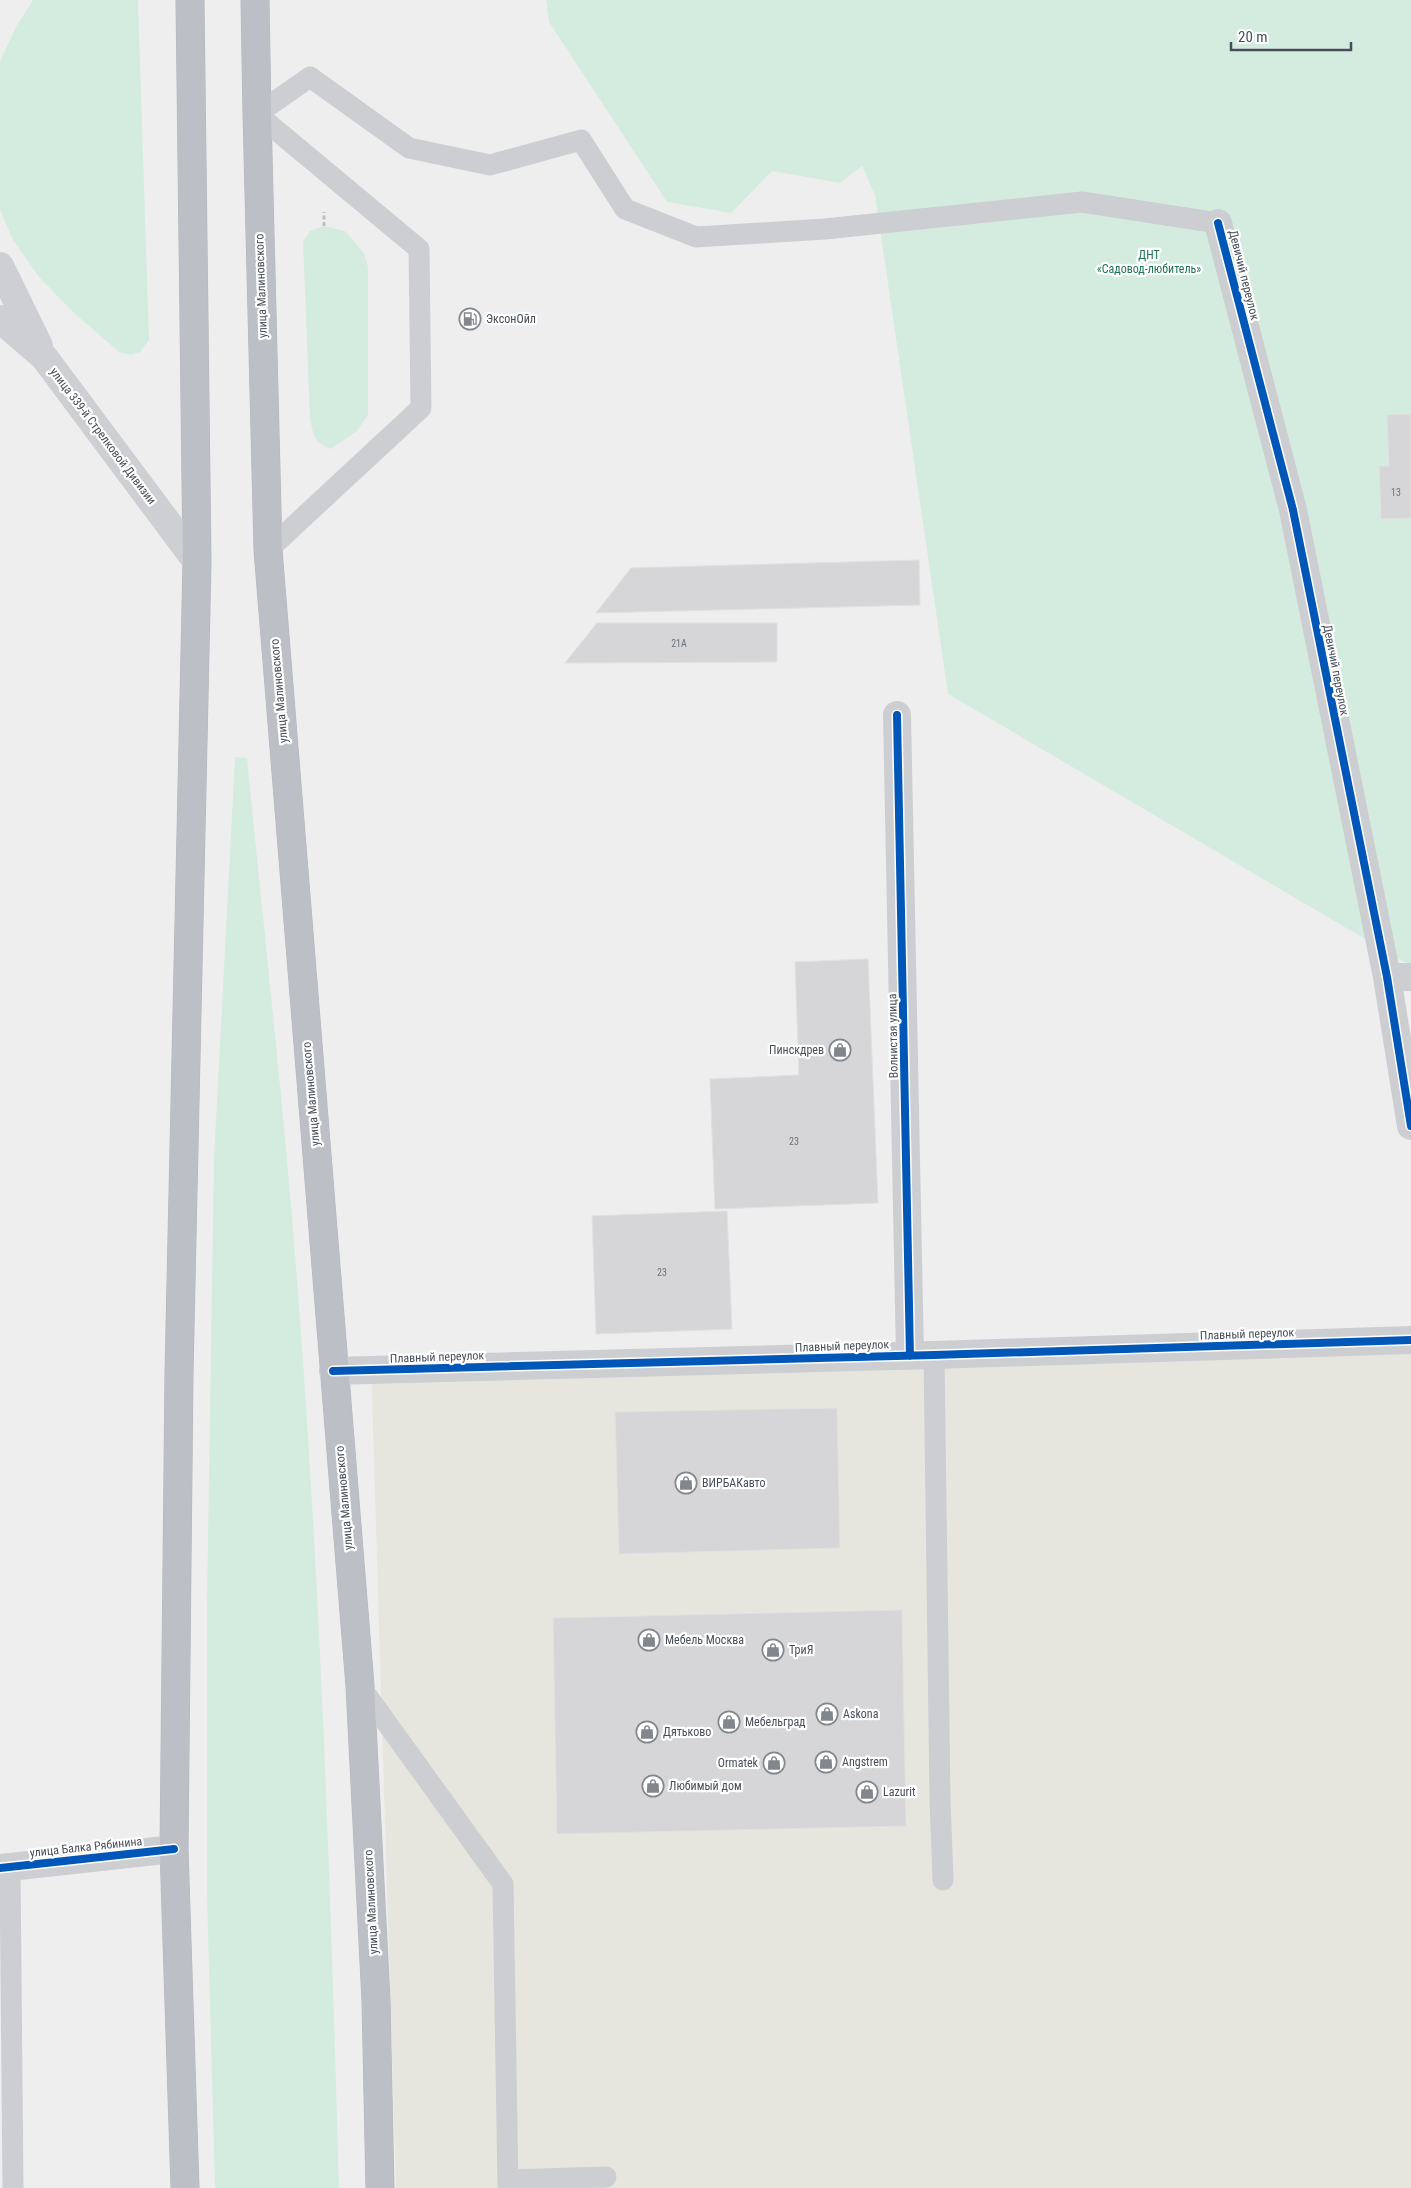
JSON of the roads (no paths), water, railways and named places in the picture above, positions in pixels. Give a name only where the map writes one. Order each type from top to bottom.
[{"type":"highway","points":[[185,2188],[174,1849],[179,1373],[197,562],[190,0]]},
{"type":"highway","name":"улица Малиновского","points":[[255,0],[256,114],[268,550],[360,1686],[376,2001],[380,2188]]},
{"type":"main road","points":[[0,266],[44,357]]},
{"type":"main road","name":"улица 339-й Стрелковой Дивизии","points":[[0,319],[44,357],[197,562]]},
{"type":"street","name":"Девичий переулок","points":[[1218,223],[1292,510],[1399,977],[1411,1126]]},
{"type":"street","name":"Волнистая улица","points":[[897,715],[922,1355]]},
{"type":"street","name":"Плавный переулок","points":[[334,1371],[1411,1340]]},
{"type":"street","name":"улица Балка Рябинина","points":[[5,1868],[174,1849]]},
{"type":"lane","points":[[268,550],[421,408],[418,249],[256,114],[310,77],[408,148],[490,165],[581,140],[625,209],[696,237],[825,229],[1082,202],[1218,223]]},
{"type":"lane","points":[[922,1355],[943,1880]]},
{"type":"lane","points":[[360,1686],[503,1884],[508,2184],[606,2177]]},
{"type":"lane","points":[[5,1868],[14,2188]]},
{"type":"place","name":"ЭксонОйл","points":[[470,319]]},
{"type":"place","name":"Пинскдрев","points":[[840,1050]]},
{"type":"place","name":"ВИРБАКавто","points":[[686,1483]]},
{"type":"place","name":"Мебель Москва","points":[[649,1640]]},
{"type":"place","name":"ТриЯ","points":[[773,1650]]},
{"type":"place","name":"Askona","points":[[827,1714]]},
{"type":"place","name":"Мебельград","points":[[729,1722]]},
{"type":"place","name":"Дятьково","points":[[647,1732]]},
{"type":"place","name":"Angstrem","points":[[826,1762]]},
{"type":"place","name":"Ormatek","points":[[774,1763]]},
{"type":"place","name":"Любимый дом","points":[[653,1786]]},
{"type":"place","name":"Lazurit","points":[[867,1792]]},
{"type":"park label","name":"ДНТ «Садовод-любитель»","points":[[1149,262]]}]
